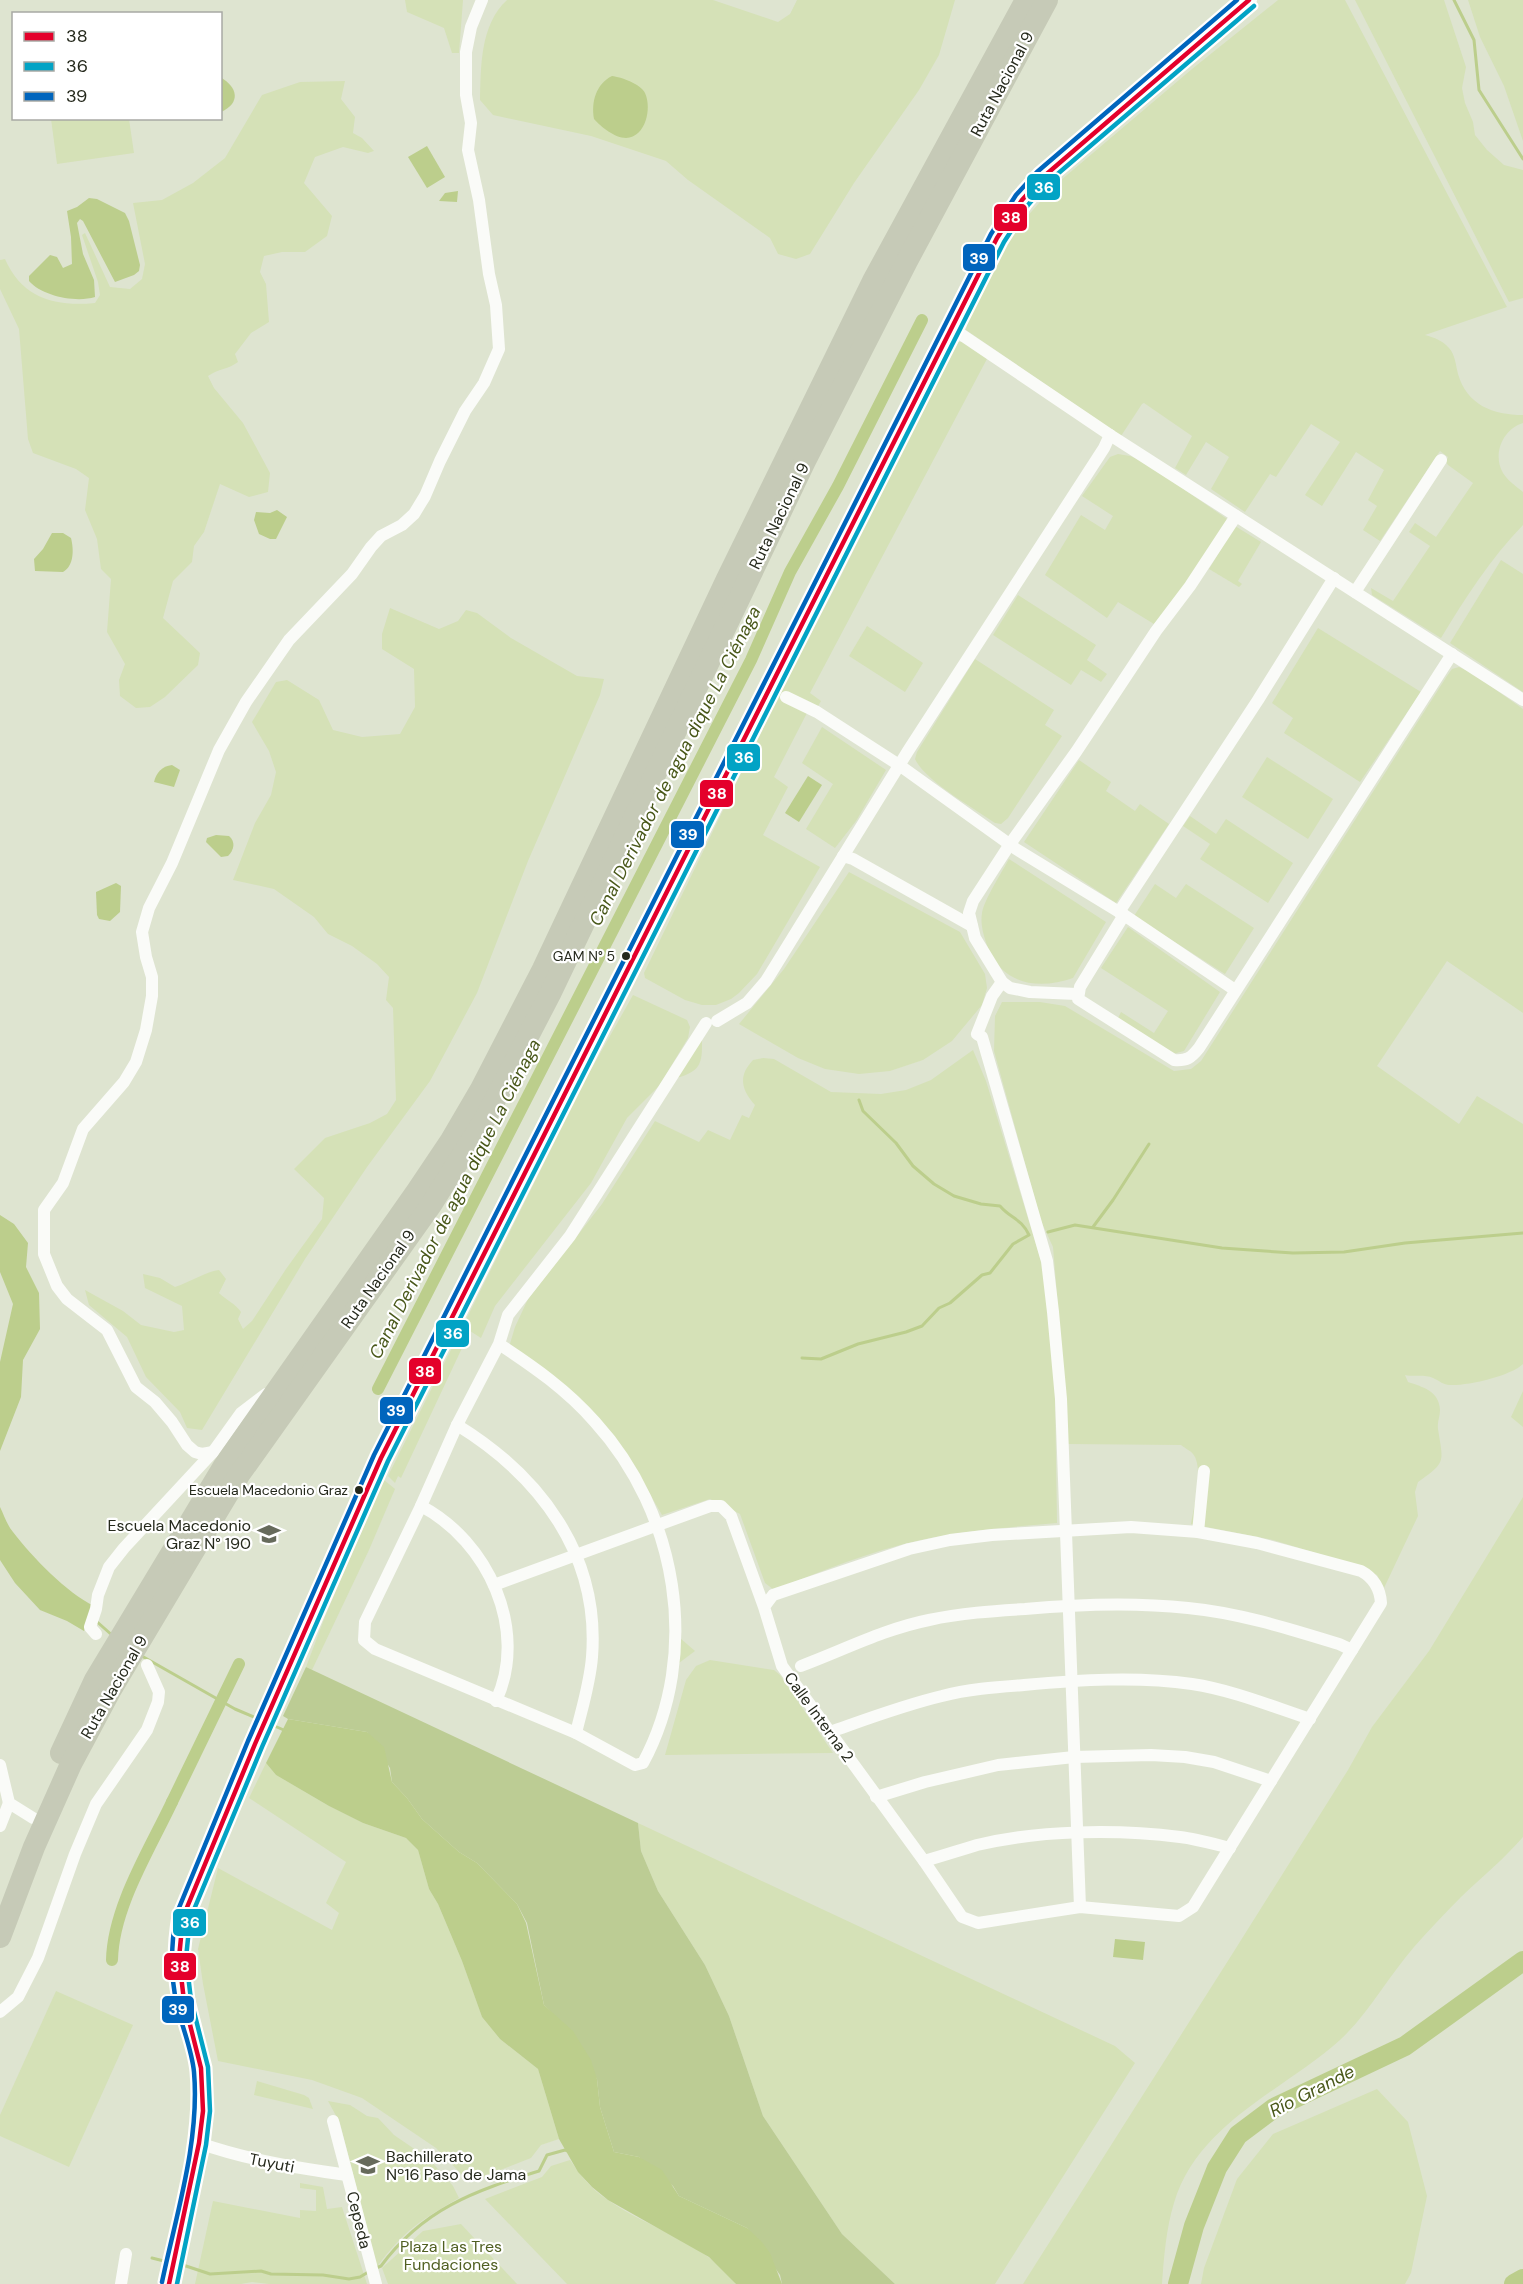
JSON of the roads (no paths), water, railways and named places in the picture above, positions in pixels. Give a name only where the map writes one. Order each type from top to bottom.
[{"type":"highway","name":"Ruta Nacional 9","points":[[0,1906],[33,1818],[103,1686],[147,1612],[224,1466],[450,1142],[508,1037],[626,797],[727,579],[873,281],[1026,0]]},
{"type":"highway","name":"Ruta Nacional 9","points":[[147,1612],[239,1475],[425,1214],[485,1119],[550,994],[810,451],[907,261],[1047,0]]},
{"type":"highway","name":"Ruta Nacional 9","points":[[0,1937],[34,1847],[103,1686]]},
{"type":"street","points":[[213,1452],[202,1454],[187,1446],[172,1422],[155,1402],[136,1387],[107,1330],[67,1299],[57,1286],[44,1254],[44,1210],[63,1183],[83,1129],[124,1082],[136,1062],[146,1030],[152,996],[152,977],[142,932],[149,908],[172,863],[219,750],[246,702],[289,640],[352,574],[370,547],[381,536],[402,525],[414,514],[425,496],[465,411],[484,383],[499,349],[496,305],[489,274],[479,200],[468,150],[471,123],[466,95],[466,52],[471,27],[482,0]]},
{"type":"street","points":[[987,70],[1017,0]]},
{"type":"street","points":[[1230,16],[1236,0]]},
{"type":"street","points":[[169,2284],[199,2144],[203,2089],[201,2068],[184,2001],[179,1942],[183,1917],[255,1744],[381,1458],[996,238],[1022,200],[1042,178],[1249,0]]},
{"type":"street","points":[[962,335],[1110,435],[1523,700]]},
{"type":"street","points":[[499,1344],[552,1381],[597,1423],[634,1476],[657,1524],[670,1571],[676,1622],[673,1682],[654,1739],[643,1763],[635,1765],[576,1733],[375,1649],[364,1640],[365,1622],[457,1425],[499,1344],[508,1316],[570,1236],[712,1022],[747,1003],[766,981],[899,765],[1104,448],[1110,435]]},
{"type":"street","points":[[1355,592],[1441,460]]},
{"type":"street","points":[[1077,994],[1030,992],[1010,988],[1002,982],[986,959],[969,913],[973,902],[1010,844],[1076,752],[1236,516]]},
{"type":"street","points":[[1334,578],[1122,914],[1077,994],[1082,1003],[1174,1060],[1186,1061],[1192,1056],[1452,654]]},
{"type":"street","points":[[786,697],[817,712],[899,765],[1010,844],[1122,914],[1235,990]]},
{"type":"street","points":[[843,856],[853,859],[972,926]]},
{"type":"street","points":[[764,1607],[772,1595],[909,1549],[992,1535],[1066,1530],[1131,1527],[1198,1532],[1257,1543],[1321,1559],[1370,1576],[1380,1592],[1381,1603],[1193,1907],[1179,1916],[1080,1907],[1078,1834],[1074,1757],[1072,1681],[1066,1530],[1061,1399],[1047,1260],[982,1037],[977,1034],[992,996],[1002,982]]},
{"type":"street","points":[[96,1634],[90,1627],[98,1595],[109,1567],[213,1452],[241,1413],[282,1382]]},
{"type":"street","points":[[457,1425],[492,1448],[527,1480],[553,1514],[575,1555],[588,1597],[592,1643],[588,1683],[576,1733]]},
{"type":"street","points":[[1198,1532],[1204,1471]]},
{"type":"street","points":[[421,1506],[446,1523],[463,1539],[479,1558],[494,1585],[506,1622],[507,1646],[504,1680],[496,1701]]},
{"type":"street","name":"Calle Interna 2","points":[[657,1524],[711,1506],[721,1506],[731,1516],[764,1607],[782,1666],[962,1917],[978,1923],[1080,1907]]},
{"type":"street","points":[[494,1585],[657,1524]]},
{"type":"street","points":[[801,1666],[886,1631],[929,1620],[972,1613],[1069,1605],[1129,1603],[1190,1608],[1246,1618],[1297,1631],[1352,1650]]},
{"type":"street","points":[[0,2012],[18,1997],[38,1958],[75,1854],[96,1804],[147,1730],[158,1702],[159,1692],[147,1665]]},
{"type":"street","points":[[830,1732],[945,1695],[1072,1681],[1150,1680],[1193,1684],[1234,1693],[1310,1719]]},
{"type":"street","points":[[876,1797],[925,1782],[998,1765],[1074,1757],[1151,1755],[1185,1757],[1214,1762],[1271,1781]]},
{"type":"street","points":[[0,1765],[9,1803],[0,1826]]},
{"type":"street","points":[[9,1803],[33,1818]]},
{"type":"street","points":[[924,1861],[979,1845],[1037,1836],[1078,1834],[1139,1833],[1182,1837],[1230,1848]]},
{"type":"street","name":"Cepeda","points":[[333,2121],[376,2284]]},
{"type":"street","name":"Tuyuti","points":[[199,2144],[235,2156],[347,2175]]},
{"type":"street","points":[[120,2284],[126,2254]]},
{"type":"waterway","points":[[1454,0],[1474,40],[1479,90],[1523,159]]},
{"type":"waterway","name":"Canal Derivador de agua dique La Ciénaga","points":[[378,1389],[751,660],[790,572],[838,486],[922,320]]},
{"type":"waterway","points":[[802,1358],[821,1359],[858,1344],[922,1326],[939,1308],[950,1303],[982,1275],[990,1273],[1013,1244],[1029,1235],[1023,1225],[1000,1206],[981,1204],[954,1196],[934,1184],[913,1166],[896,1143],[863,1111],[859,1100]]},
{"type":"waterway","points":[[1093,1227],[1149,1144]]},
{"type":"waterway","points":[[1048,1232],[1075,1225],[1222,1248],[1293,1253],[1344,1252],[1405,1243],[1523,1233]]},
{"type":"waterway","points":[[95,1620],[113,1636]]},
{"type":"waterway","points":[[140,1655],[235,1709],[261,1720]]},
{"type":"waterway","name":"Canal Derivador de agua dique La Ciénaga","points":[[172,1802],[239,1664]]},
{"type":"waterway","points":[[270,1724],[286,1731]]},
{"type":"waterway","name":"Canal Derivador de agua dique La Ciénaga","points":[[112,1960],[114,1940],[126,1899],[172,1802]]},
{"type":"waterway","name":"Río Grande","points":[[1178,2284],[1194,2226],[1217,2168],[1238,2135],[1274,2108],[1405,2046],[1523,1961]]},
{"type":"waterway","points":[[376,2268],[381,2266],[414,2230],[432,2216],[493,2186],[539,2171],[547,2155],[568,2151]]},
{"type":"waterway","points":[[152,2258],[168,2262]]},
{"type":"waterway","points":[[180,2264],[210,2274],[261,2271],[271,2274],[323,2275],[349,2279],[360,2277],[370,2271]]},
{"type":"waterway","name":"Río Grande","points":[[1514,2284],[1523,2279]]},
{"type":"place","name":"GAM N° 5","points":[[626,956]]},
{"type":"place","name":"Escuela Macedonio Graz","points":[[359,1490]]},
{"type":"place","name":"Escuela Macedonio Graz N° 190","points":[[269,1534]]},
{"type":"place","name":"Bachillerato Nº16 Paso de Jama","points":[[368,2165]]},
{"type":"park label","name":"Plaza Las Tres Fundaciones","points":[[451,2255]]}]
